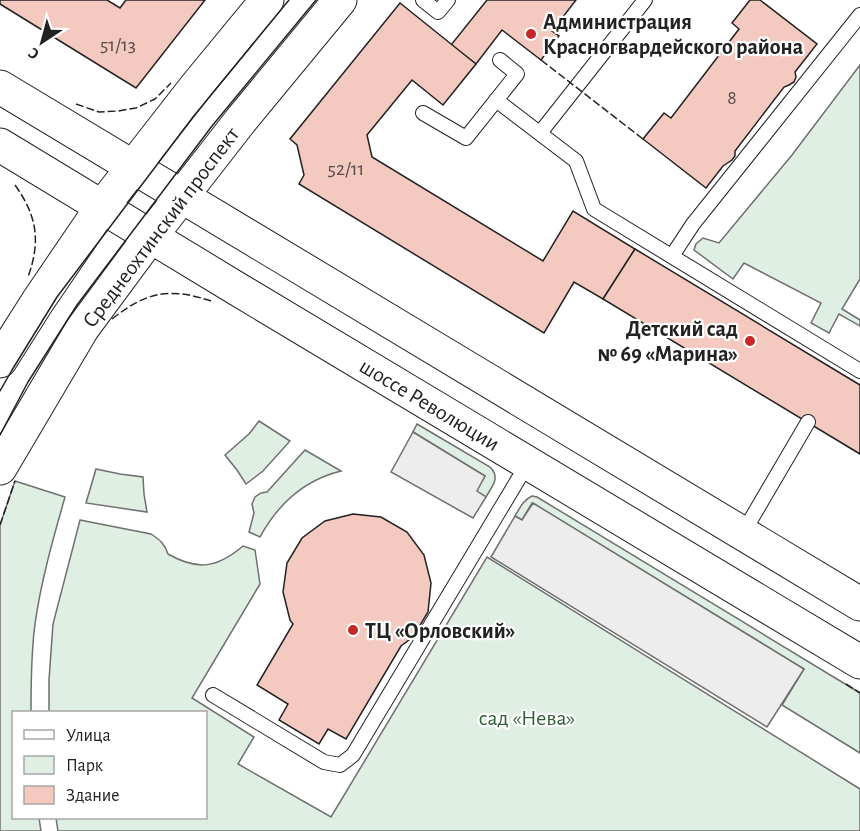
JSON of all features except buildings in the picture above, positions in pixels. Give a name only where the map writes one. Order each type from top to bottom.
[{"type":"main road","points":[[0,361],[102,207],[267,0]]},
{"type":"main road","name":"Среднеохтинский проспект","points":[[0,468],[82,329],[240,120],[340,0]]},
{"type":"main road","points":[[0,87],[860,604]]},
{"type":"main road","name":"шоссе Революции","points":[[0,145],[860,662]]},
{"type":"lane","points":[[423,0],[438,12],[448,0]]},
{"type":"lane","points":[[540,133],[645,0]]},
{"type":"lane","points":[[672,256],[693,224],[860,15]]},
{"type":"lane","points":[[423,113],[466,138],[517,74],[500,60]]},
{"type":"lane","points":[[496,100],[576,161],[594,209],[672,256],[841,367],[860,371]]},
{"type":"lane","points":[[743,533],[808,423]]},
{"type":"lane","points":[[213,695],[324,762],[340,765],[353,755],[528,463]]},
{"type":"green space","points":[[860,65],[860,279],[842,309],[860,320],[860,326],[839,314],[829,333],[811,323],[821,303],[744,263],[733,279],[694,250],[696,244],[703,238],[719,243],[792,155]]},
{"type":"green space","points":[[259,421],[290,441],[263,471],[246,484],[225,455],[249,434]]},
{"type":"green space","points":[[417,424],[490,467],[495,478],[486,497],[476,491],[485,476],[413,432]]},
{"type":"green space","points":[[305,450],[341,471],[315,480],[293,495],[275,514],[260,537],[249,532],[255,497],[267,492]]},
{"type":"green space","points":[[96,469],[143,477],[147,512],[86,503]]},
{"type":"green space","points":[[15,481],[65,497],[38,608],[32,657],[31,711],[12,711],[12,819],[39,819],[41,831],[0,831],[0,525]]},
{"type":"green space","points":[[532,496],[860,693],[860,753],[782,705],[804,669],[532,503],[522,520],[515,516],[524,502]]},
{"type":"green space","name":"сад «Нева»","points":[[80,520],[151,534],[162,542],[168,554],[198,565],[216,563],[243,546],[255,550],[260,584],[192,698],[254,737],[238,764],[331,817],[487,557],[860,789],[860,831],[58,831],[56,819],[207,819],[207,711],[49,711],[53,624]]},
{"type":"shaded area","points":[[413,432],[485,476],[477,491],[486,497],[473,518],[391,472]]},
{"type":"shaded area","points":[[533,503],[804,669],[767,727],[491,557],[515,516],[522,520]]},
{"type":"tram line","points":[[0,391],[57,297],[193,117],[289,0]]},
{"type":"tram line","points":[[0,435],[28,382],[77,305],[212,126],[316,0]]},
{"type":"fence","points":[[541,60],[643,139]]},
{"type":"fence","points":[[76,104],[99,112],[136,108],[155,99],[171,83]]},
{"type":"fence","points":[[15,185],[28,207],[35,229],[35,252],[28,277]]},
{"type":"fence","points":[[112,319],[136,303],[158,295],[183,294],[211,301]]},
{"type":"fence","points":[[0,525],[15,481]]},
{"type":"fence","points":[[846,684],[860,693]]},
{"type":"place","name":"Администрация Красногвардейского района","points":[[531,34]]},
{"type":"place","name":"Детский сад № 69 «Марина»","points":[[750,341]]},
{"type":"place","name":"ТЦ «Орловский»","points":[[353,630]]}]
